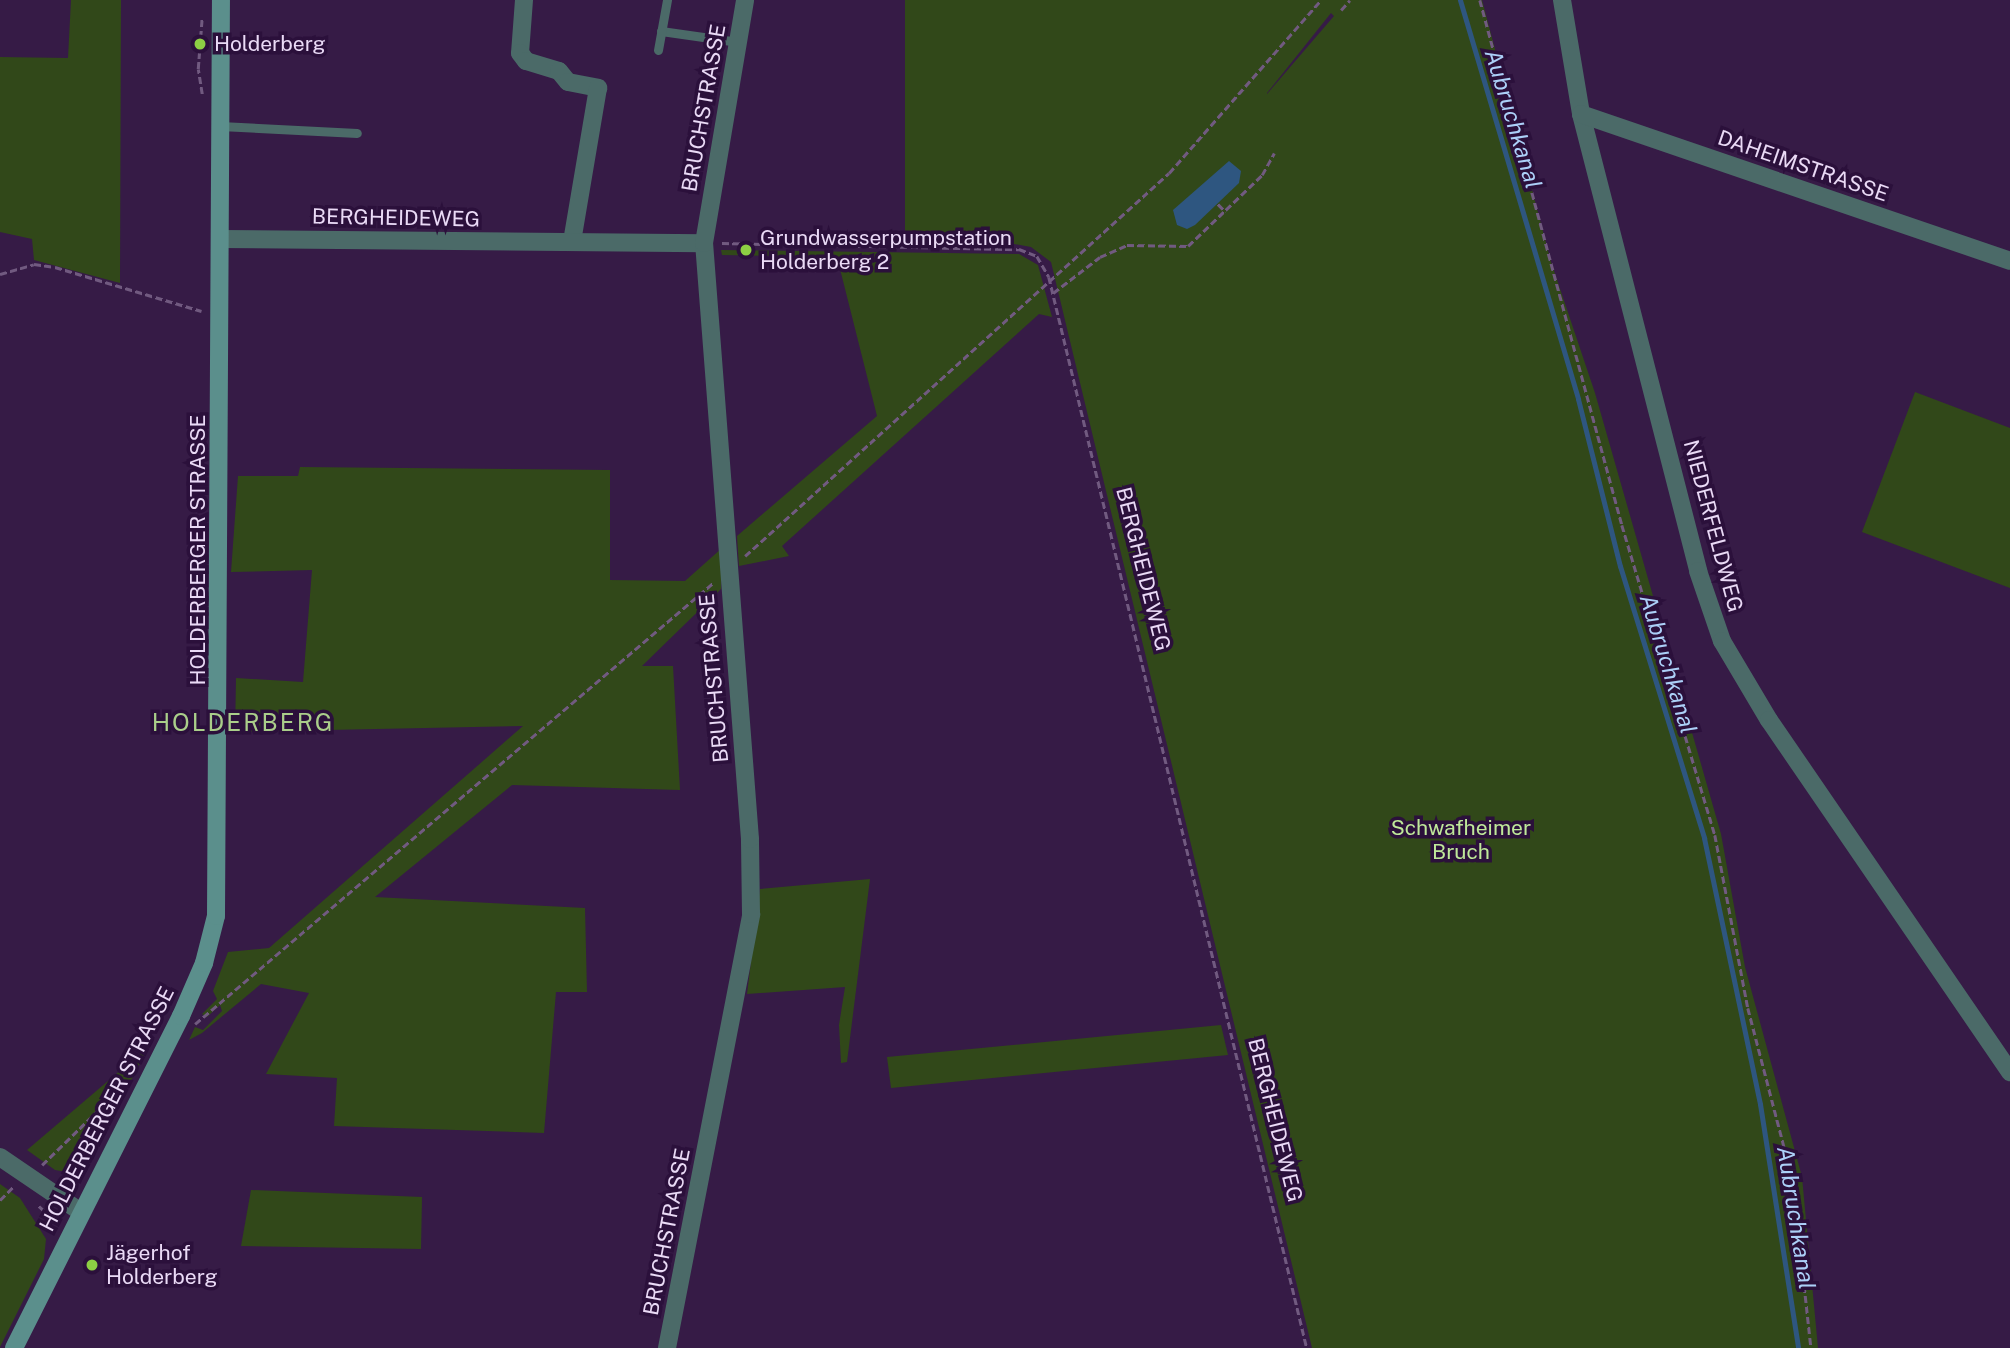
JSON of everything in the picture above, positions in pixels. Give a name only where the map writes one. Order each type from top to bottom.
[{"type":"main road","name":"HOLDERBERGER STRASSE","points":[[14,1348],[181,1016],[204,963],[216,916],[222,317],[220,0]]},
{"type":"street","points":[[524,0],[520,52],[526,61],[559,71],[568,82],[598,88],[572,242]]},
{"type":"street","name":"BRUCHSTRASSE","points":[[667,1348],[751,914],[750,839],[704,243],[745,0]]},
{"type":"street","name":"NIEDERFELDWEG","points":[[1562,0],[1581,114],[1698,571],[1722,641],[1769,720],[2010,1073]]},
{"type":"street","name":"DAHEIMSTRASSE","points":[[1581,114],[2010,261]]},
{"type":"street","name":"BERGHEIDEWEG","points":[[220,239],[704,243]]},
{"type":"street","points":[[0,1157],[81,1212]]},
{"type":"lane","points":[[658,50],[667,0]]},
{"type":"lane","points":[[661,31],[738,42]]},
{"type":"lane","points":[[220,126],[357,133]]},
{"type":"path","points":[[193,1023],[198,1026],[729,570],[1049,277],[1168,173],[1321,0]]},
{"type":"path","points":[[1341,10],[1350,0]]},
{"type":"path","points":[[1480,0],[1622,525],[1715,835],[1748,1008],[1793,1181],[1811,1348]]},
{"type":"path","points":[[1053,293],[1100,257],[1127,245],[1188,246],[1262,175],[1273,153]]},
{"type":"path","points":[[1218,204],[1226,212]]},
{"type":"path","name":"BERGHEIDEWEG","points":[[704,243],[1019,249],[1037,257],[1049,277],[1307,1348]]},
{"type":"path","points":[[0,274],[34,264],[55,267],[222,317]]},
{"type":"path","points":[[188,1034],[198,1012]]},
{"type":"path","points":[[0,1200],[27,1175],[49,1160],[137,1073]]},
{"type":"path","points":[[35,1202],[70,1235]]},
{"type":"green space","points":[[71,0],[121,0],[120,283],[34,260],[32,239],[0,232],[0,57],[68,58]]},
{"type":"green space","name":"Schwafheimer Bruch","points":[[905,0],[1482,0],[1551,262],[1595,393],[1721,834],[1745,967],[1802,1177],[1818,1348],[1312,1348],[1051,262],[1031,247],[1009,243],[905,241]],"holes":[[[1331,13],[1334,16],[1267,94]]]},
{"type":"green space","points":[[721,250],[1019,254],[1038,265],[1052,317],[1039,314],[782,546],[789,556],[739,566],[737,536],[877,416],[837,257],[722,255]]},
{"type":"green space","points":[[1915,392],[2010,428],[2010,588],[1862,532]]},
{"type":"green space","points":[[300,467],[610,470],[610,580],[685,581],[722,548],[721,589],[642,666],[673,666],[680,790],[512,785],[375,897],[585,908],[587,992],[556,992],[544,1133],[334,1126],[337,1078],[266,1074],[309,993],[261,984],[202,1033],[189,1040],[195,1027],[203,1030],[222,1011],[220,1005],[207,1017],[202,1014],[217,999],[213,991],[228,952],[269,948],[523,726],[235,732],[236,678],[303,682],[312,570],[231,572],[238,476],[298,476]]},
{"type":"green space","points":[[870,879],[847,1062],[841,1063],[839,1025],[845,987],[747,994],[760,889]]},
{"type":"green space","points":[[1221,1025],[1228,1055],[891,1088],[887,1057]]},
{"type":"green space","points":[[149,1046],[87,1165],[67,1172],[55,1170],[27,1150]]},
{"type":"green space","points":[[0,1184],[20,1198],[46,1239],[44,1259],[0,1347]]},
{"type":"green space","points":[[251,1190],[422,1197],[421,1249],[241,1246]]},
{"type":"water","points":[[1229,161],[1241,171],[1239,183],[1195,225],[1187,229],[1177,225],[1173,210]]},
{"type":"waterway","name":"Aubruchkanal","points":[[1460,0],[1578,399],[1620,566],[1704,838],[1760,1104],[1798,1348]]},
{"type":"place","name":"Holderberg","points":[[200,44]]},
{"type":"place","name":"Grundwasserpumpstation Holderberg 2","points":[[746,250]]},
{"type":"place","name":"Jägerhof Holderberg","points":[[92,1265]]},
{"type":"district","name":"HOLDERBERG","points":[[243,723]]}]
